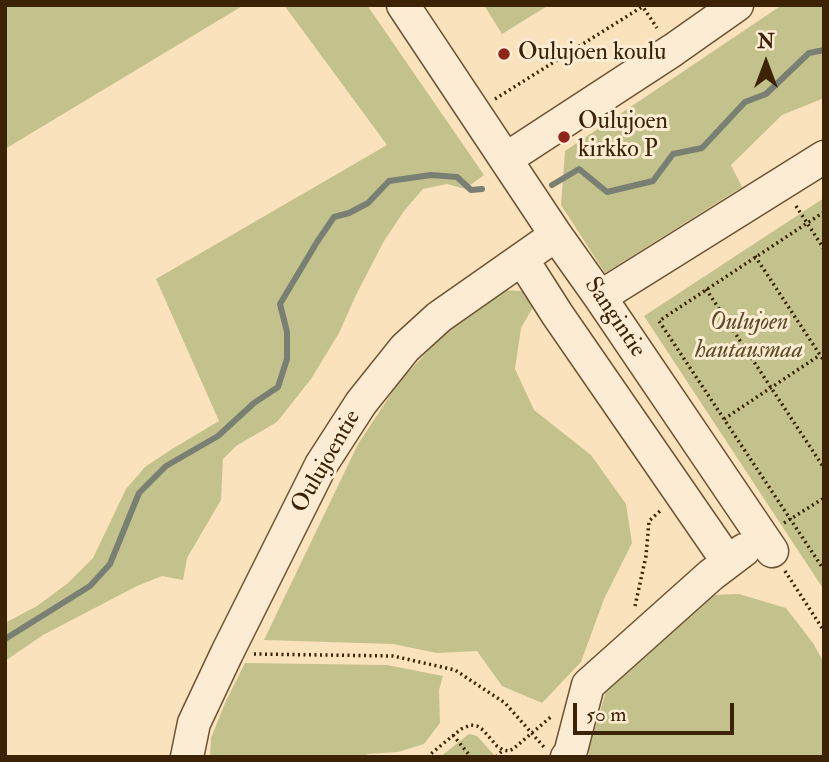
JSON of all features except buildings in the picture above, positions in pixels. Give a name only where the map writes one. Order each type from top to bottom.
[{"type":"street","points":[[506,159],[737,5]]},
{"type":"street","name":"Sangintie","points":[[416,10],[506,159],[556,235],[768,544]]},
{"type":"street","points":[[600,297],[824,157]]},
{"type":"street","name":"Oulujoentie","points":[[187,757],[194,723],[227,653],[321,465],[361,402],[405,348],[439,317],[556,235]]},
{"type":"street","points":[[522,258],[557,314],[728,562]]},
{"type":"street","points":[[556,753],[570,754],[588,685],[711,575],[728,562],[768,544]]},
{"type":"path","points":[[487,104],[645,5]]},
{"type":"path","points":[[781,184],[824,249]]},
{"type":"path","points":[[824,212],[659,321],[824,569]]},
{"type":"path","points":[[755,256],[824,361]]},
{"type":"path","points":[[706,289],[824,468]]},
{"type":"path","points":[[724,419],[820,355]]},
{"type":"path","points":[[634,610],[646,556],[649,521],[680,493]]},
{"type":"path","points":[[824,498],[791,519],[768,544],[824,631]]},
{"type":"path","points":[[227,653],[393,656],[455,670],[505,703],[556,753]]},
{"type":"path","points":[[427,757],[466,726],[477,726],[497,746],[509,751],[588,685]]},
{"type":"path","points":[[453,735],[471,757]]},
{"type":"path","points":[[496,757],[503,750]]},
{"type":"green space","points":[[5,5],[244,5],[5,149]]},
{"type":"green space","points":[[284,5],[367,5],[484,175],[465,189],[447,184],[423,189],[404,211],[384,241],[339,333],[311,379],[277,422],[236,446],[223,459],[221,500],[187,558],[183,580],[162,576],[137,586],[43,635],[5,661],[5,623],[37,606],[68,583],[93,558],[126,489],[145,467],[219,421],[156,279],[387,145]]},
{"type":"green space","points":[[484,5],[549,5],[502,34]]},
{"type":"green space","points":[[782,5],[824,5],[824,98],[782,115],[731,165],[742,187],[605,273],[561,205],[565,151]]},
{"type":"green space","name":"Oulujoen hautausmaa","points":[[824,198],[824,590],[644,316]]},
{"type":"green space","points":[[500,290],[522,291],[536,302],[521,328],[515,369],[534,410],[591,455],[626,504],[632,543],[604,599],[581,662],[542,703],[502,686],[477,651],[437,653],[393,644],[264,640],[358,444],[399,382],[446,332]]},
{"type":"green space","points":[[739,594],[786,608],[813,643],[824,663],[824,757],[589,757],[606,691],[638,656],[710,595]]},
{"type":"green space","points":[[245,663],[387,665],[443,676],[439,690],[440,723],[424,744],[398,752],[368,754],[364,757],[210,757],[211,738]]},
{"type":"green space","points":[[469,734],[477,736],[496,757],[440,757]]},
{"type":"waterway","points":[[552,185],[579,169],[607,192],[653,181],[673,154],[702,148],[745,102],[766,94],[809,53],[824,50]]},
{"type":"waterway","points":[[5,639],[90,586],[110,564],[139,493],[166,466],[218,436],[254,403],[278,387],[287,359],[287,332],[280,304],[334,217],[368,203],[389,181],[431,175],[457,177],[471,190],[482,189]]},
{"type":"place","name":"Oulujoen koulu","points":[[504,54]]},
{"type":"place","name":"Oulujoen kirkko P","points":[[564,137]]}]
